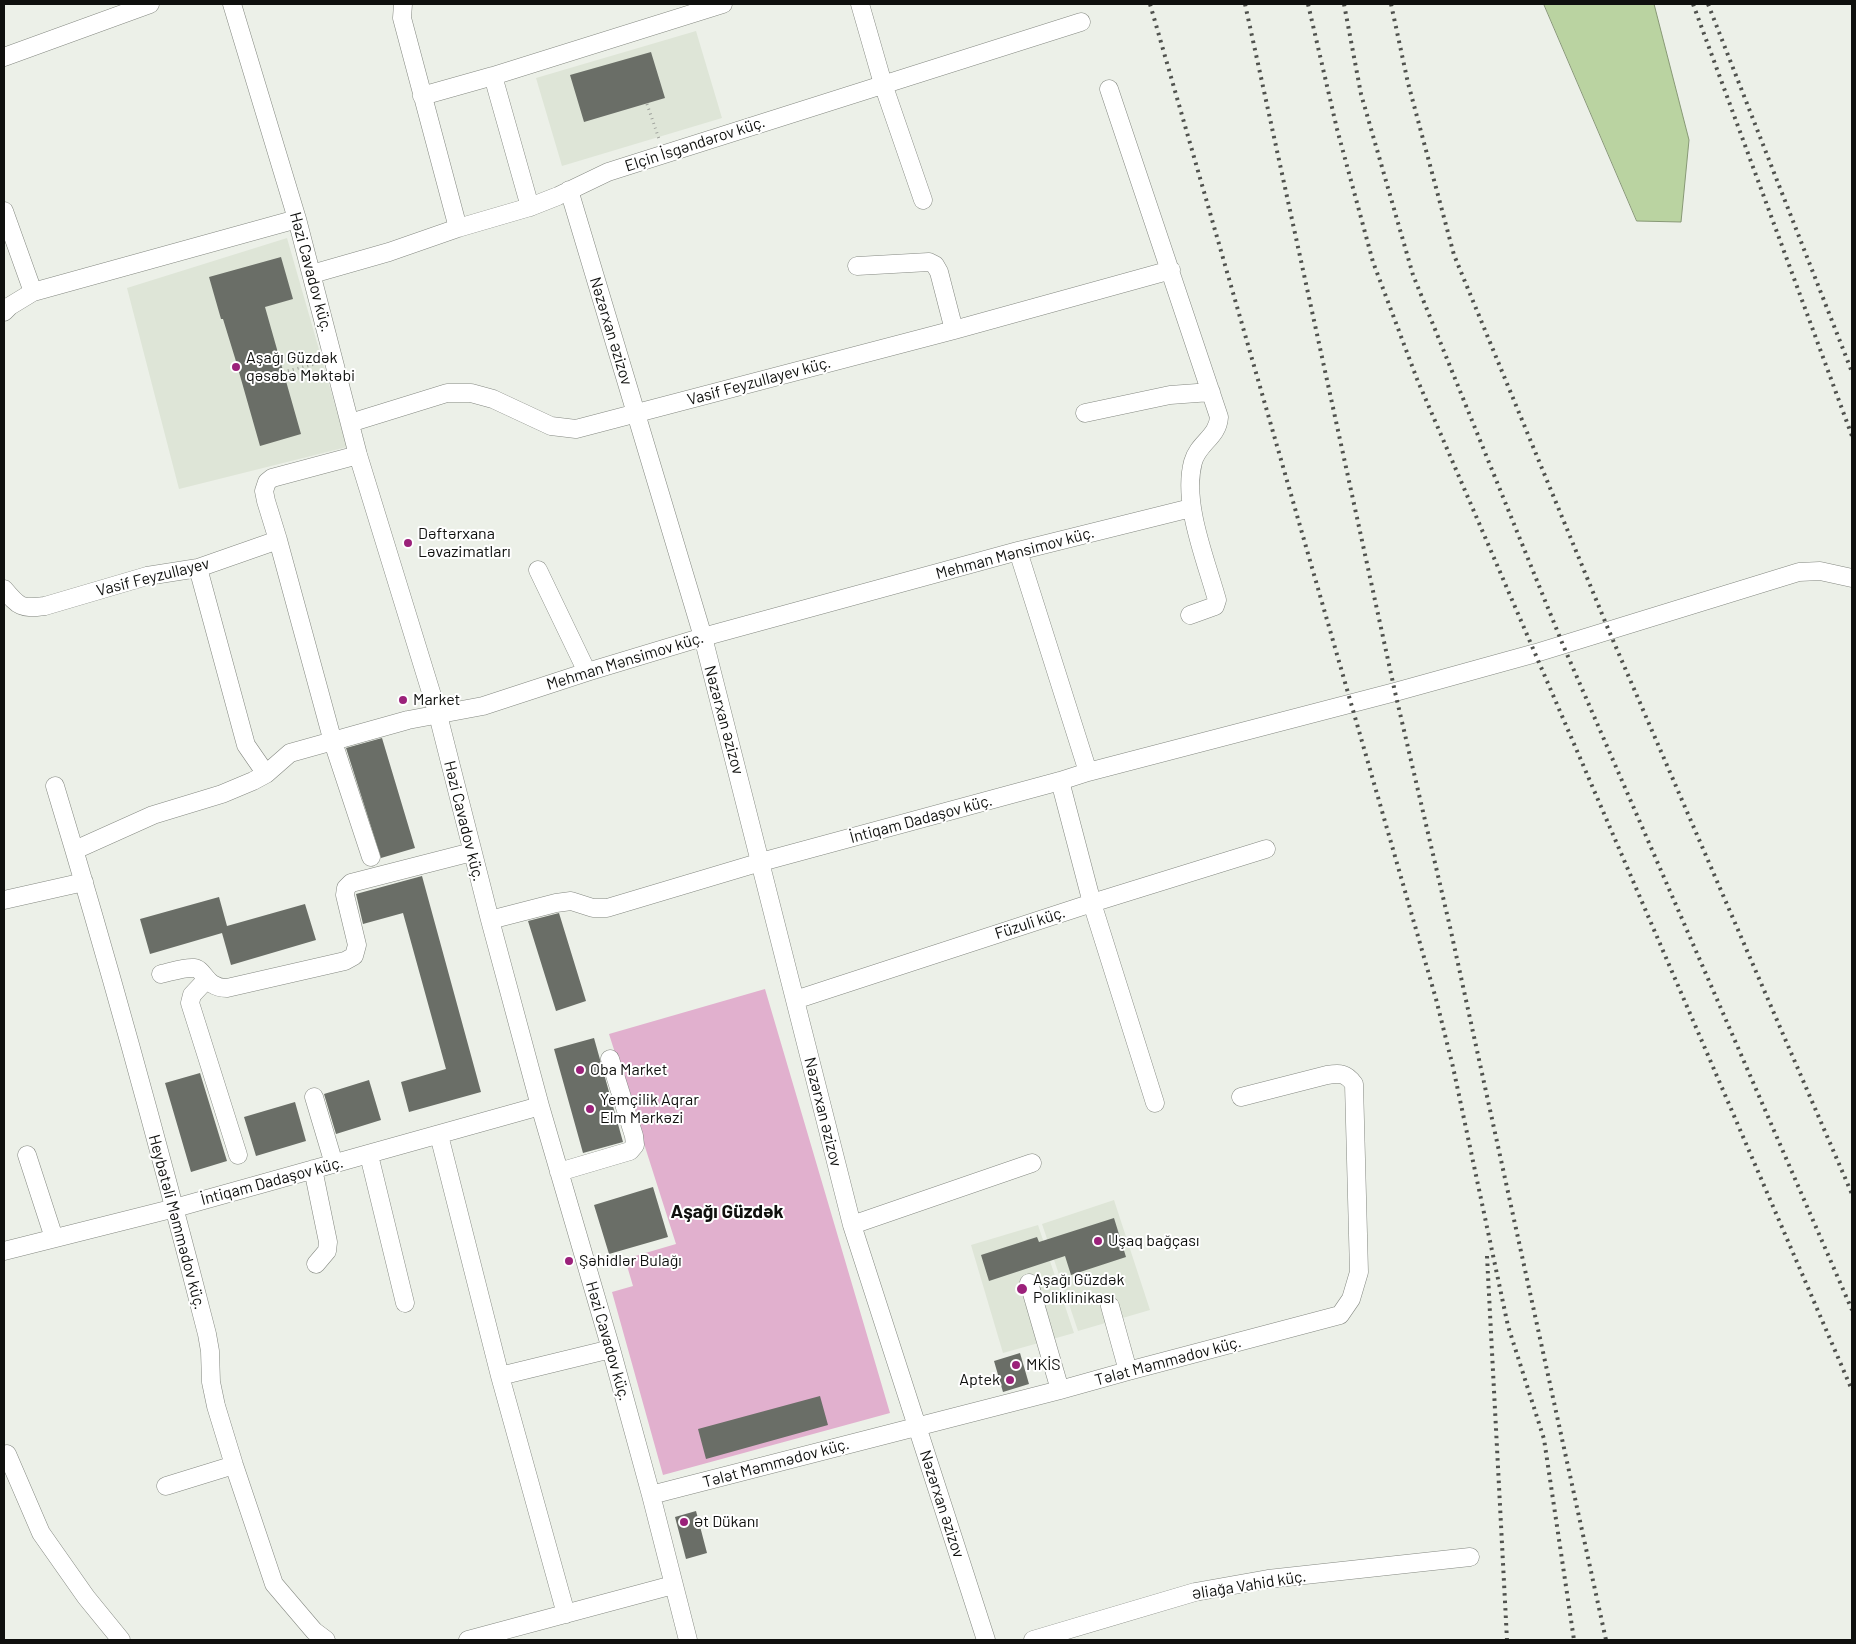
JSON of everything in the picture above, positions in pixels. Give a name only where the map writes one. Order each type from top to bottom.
[{"type":"street","points":[[4,57],[150,4]]},
{"type":"street","name":"Həzi Cavadov küç.","points":[[232,4],[297,219],[358,454],[438,715],[472,852],[540,1106],[611,1349],[688,1640]]},
{"type":"street","points":[[403,4],[402,18],[458,228]]},
{"type":"street","points":[[422,96],[494,76],[723,4]]},
{"type":"street","points":[[860,4],[883,84],[923,200]]},
{"type":"street","name":"Elçin İsgəndərov küç.","points":[[312,274],[530,207],[608,172],[1081,22]]},
{"type":"street","points":[[494,76],[530,207]]},
{"type":"street","points":[[1109,88],[1219,417],[1219,426],[1199,448],[1193,462],[1191,508],[1217,600],[1215,606],[1190,615]]},
{"type":"street","name":"Nəzərxan Əzizov","points":[[569,190],[702,637],[761,862],[852,1226],[986,1640]]},
{"type":"street","points":[[4,212],[33,292]]},
{"type":"street","points":[[4,312],[10,306],[33,292],[297,219]]},
{"type":"street","points":[[857,266],[929,262],[935,265],[939,272],[954,330]]},
{"type":"street","name":"Vasif Feyzullayev küç.","points":[[350,423],[447,394],[470,393],[493,399],[551,426],[576,429],[954,330],[1171,270]]},
{"type":"street","points":[[1084,413],[1170,396],[1210,392]]},
{"type":"street","points":[[358,454],[272,478],[267,482],[264,491],[334,742],[371,858]]},
{"type":"street","name":"Mehman Mənsimov küç.","points":[[75,850],[153,815],[222,794],[253,781],[266,774],[290,753],[408,720],[483,706],[702,637],[1018,551],[1191,508]]},
{"type":"street","name":"Vasif Feyzullayev","points":[[4,589],[17,604],[31,608],[45,606],[147,576],[198,568],[278,540]]},
{"type":"street","points":[[1018,551],[1088,772]]},
{"type":"street","points":[[198,568],[246,745],[266,774]]},
{"type":"street","points":[[538,570],[587,672]]},
{"type":"street","name":"İntiqam Dadaşov küç.","points":[[490,920],[556,903],[571,902],[593,908],[607,908],[761,862],[1088,772],[1395,692],[1545,650],[1799,572],[1820,571],[1852,578]]},
{"type":"street","points":[[1060,781],[1092,903],[1154,1102]]},
{"type":"street","name":"Heybətəli Məmmədov küç.","points":[[55,786],[75,850],[174,1208],[207,1334],[210,1351],[211,1382],[216,1406],[234,1465],[274,1584],[314,1631],[326,1640]]},
{"type":"street","name":"Füzuli küç.","points":[[795,1000],[1092,903],[1266,849]]},
{"type":"street","points":[[161,974],[192,967],[199,969],[206,980],[217,988],[227,988],[345,961],[354,956],[357,945],[345,895],[346,888],[351,883],[472,852]]},
{"type":"street","points":[[4,900],[84,882]]},
{"type":"street","points":[[206,980],[192,995],[190,1003],[238,1155]]},
{"type":"street","points":[[559,1172],[630,1151],[635,1145],[634,1136],[610,1059]]},
{"type":"street","name":"Tələt Məmmədov küç.","points":[[651,1495],[1340,1316],[1351,1299],[1359,1272],[1354,1084],[1349,1077],[1338,1074],[1327,1075],[1241,1097]]},
{"type":"street","points":[[314,1097],[334,1164]]},
{"type":"street","name":"İntiqam Dadaşov küç.","points":[[4,1251],[174,1208],[540,1106]]},
{"type":"street","points":[[439,1135],[500,1376],[566,1614]]},
{"type":"street","points":[[27,1155],[54,1238]]},
{"type":"street","points":[[369,1155],[406,1303]]},
{"type":"street","points":[[852,1226],[1032,1163]]},
{"type":"street","points":[[313,1169],[328,1242],[327,1251],[316,1264]]},
{"type":"street","points":[[1029,1282],[1060,1390]]},
{"type":"street","points":[[1110,1306],[1128,1370]]},
{"type":"street","points":[[500,1376],[611,1349]]},
{"type":"street","points":[[6,1454],[41,1533],[86,1597],[121,1640]]},
{"type":"street","points":[[166,1486],[234,1465]]},
{"type":"street","name":"Əliağa Vahid küç.","points":[[1033,1640],[1195,1592],[1268,1579],[1470,1557]]},
{"type":"street","points":[[468,1640],[674,1585]]},
{"type":"path","points":[[647,104],[664,154]]},
{"type":"path","points":[[283,372],[334,359]]},
{"type":"shaded area","points":[[1544,4],[1654,4],[1689,140],[1681,222],[1637,221]]},
{"type":"shaded area","points":[[696,31],[722,118],[562,166],[536,78]]},
{"type":"shaded area","name":"Aşağı Güzdək qəsəbə Məktəbi","points":[[287,238],[347,447],[179,489],[127,288]]},
{"type":"shaded area","points":[[765,989],[890,1413],[663,1475],[612,1292],[633,1286],[625,1259],[676,1244],[609,1034]]},
{"type":"shaded area","points":[[1114,1200],[1150,1310],[1078,1331],[1042,1224]]},
{"type":"shaded area","name":"Aşağı Güzdək Poliklinikası","points":[[1038,1225],[1074,1333],[1003,1353],[971,1245]]},
{"type":"building","points":[[651,52],[665,98],[584,122],[570,75]]},
{"type":"building","points":[[281,257],[293,299],[265,307],[301,434],[260,446],[209,277]]},
{"type":"building","points":[[382,738],[415,848],[381,858],[346,748]]},
{"type":"building","points":[[422,876],[481,1092],[409,1112],[401,1082],[446,1069],[403,913],[363,924],[356,894]]},
{"type":"building","points":[[219,897],[227,926],[305,904],[316,940],[231,965],[222,933],[150,954],[140,919]]},
{"type":"building","points":[[559,913],[586,1001],[556,1011],[528,921]]},
{"type":"building","points":[[594,1038],[623,1142],[583,1153],[554,1049]]},
{"type":"building","points":[[200,1073],[227,1161],[191,1172],[165,1083]]},
{"type":"building","points":[[369,1080],[381,1120],[336,1134],[324,1094]]},
{"type":"building","points":[[295,1102],[306,1141],[256,1156],[244,1117]]},
{"type":"building","points":[[653,1187],[668,1237],[609,1254],[594,1205]]},
{"type":"building","points":[[1114,1218],[1126,1257],[1071,1275],[1065,1256],[989,1281],[981,1255],[1037,1237],[1039,1242]]},
{"type":"building","points":[[1020,1353],[1029,1384],[1003,1392],[994,1361]]},
{"type":"building","points":[[820,1396],[828,1425],[706,1459],[698,1429]]},
{"type":"building","points":[[696,1511],[707,1553],[686,1559],[675,1517]]},
{"type":"railway","points":[[1150,4],[1436,999],[1453,1067],[1508,1326],[1544,1439],[1574,1640]]},
{"type":"railway","points":[[1245,4],[1395,692],[1450,927],[1606,1640]]},
{"type":"railway","points":[[1308,4],[1337,129],[1373,262],[1417,379],[1852,1390]]},
{"type":"railway","points":[[1344,4],[1361,94],[1413,275],[1563,645],[1852,1310]]},
{"type":"railway","points":[[1391,4],[1408,83],[1454,255],[1609,631],[1852,1194]]},
{"type":"railway","points":[[1693,4],[1852,436]]},
{"type":"railway","points":[[1708,4],[1852,372]]},
{"type":"railway","points":[[1487,1256],[1507,1640]]},
{"type":"place","name":"Aşağı Güzdək qəsəbə Məktəbi","points":[[236,367]]},
{"type":"place","name":"Dəftərxana Ləvazimatları","points":[[408,543]]},
{"type":"place","name":"Market","points":[[403,700]]},
{"type":"place","name":"Oba Market","points":[[580,1070]]},
{"type":"place","name":"Yemçilik Aqrar Elm Mərkəzi","points":[[590,1109]]},
{"type":"place","name":"Uşaq bağçası","points":[[1098,1241]]},
{"type":"place","name":"Şəhidlər Bulağı","points":[[569,1261]]},
{"type":"place","name":"Aşağı Güzdək Poliklinikası","points":[[1022,1289]]},
{"type":"place","name":"MKİS","points":[[1016,1365]]},
{"type":"place","name":"Aptek","points":[[1010,1380]]},
{"type":"place","name":"Ət Dükanı","points":[[684,1522]]},
{"type":"district","name":"Aşağı Güzdək","points":[[727,1212]]}]
